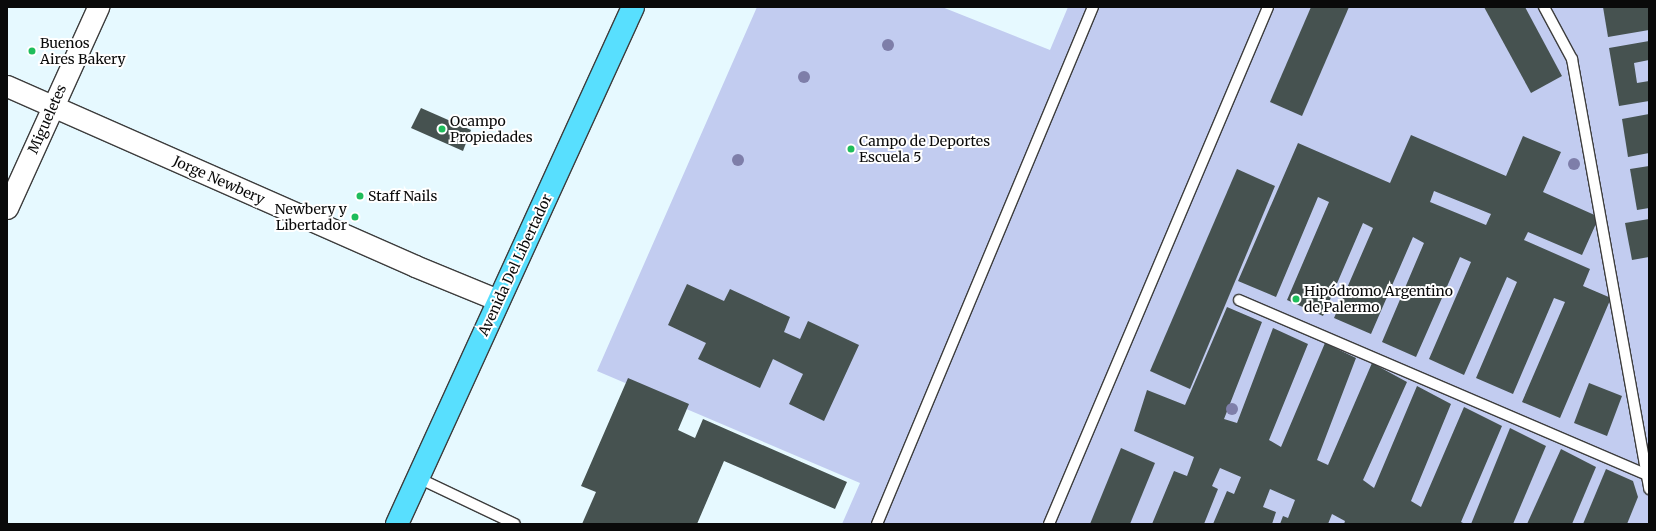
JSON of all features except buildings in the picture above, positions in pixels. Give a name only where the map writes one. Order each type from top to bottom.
[{"type":"main road","name":"Avenida Del Libertador","points":[[397,524],[633,7]]},
{"type":"street","name":"Migueletes","points":[[7,208],[98,7]]},
{"type":"street","name":"Jorge Newbery","points":[[7,86],[415,266],[498,300]]},
{"type":"lane","points":[[877,524],[1093,7]]},
{"type":"lane","points":[[1049,524],[1268,7]]},
{"type":"lane","points":[[1544,7],[1572,59],[1649,489]]},
{"type":"lane","points":[[1239,300],[1647,475]]},
{"type":"lane","points":[[418,478],[515,524]]},
{"type":"shaded area","name":"Hipódromo Argentino de Palermo","points":[[757,7],[942,7],[1050,50],[1068,7],[1649,7],[1649,524],[842,524],[860,483],[597,371]]},
{"type":"place","name":"Buenos Aires Bakery","points":[[32,51]]},
{"type":"place","name":"Ocampo Propiedades","points":[[442,129]]},
{"type":"place","name":"Campo de Deportes Escuela 5","points":[[851,149]]},
{"type":"place","name":"Staff Nails","points":[[360,196]]},
{"type":"place","name":"Newbery y Libertador","points":[[355,217]]},
{"type":"place","name":"Hipódromo Argentino de Palermo","points":[[1296,299]]}]
